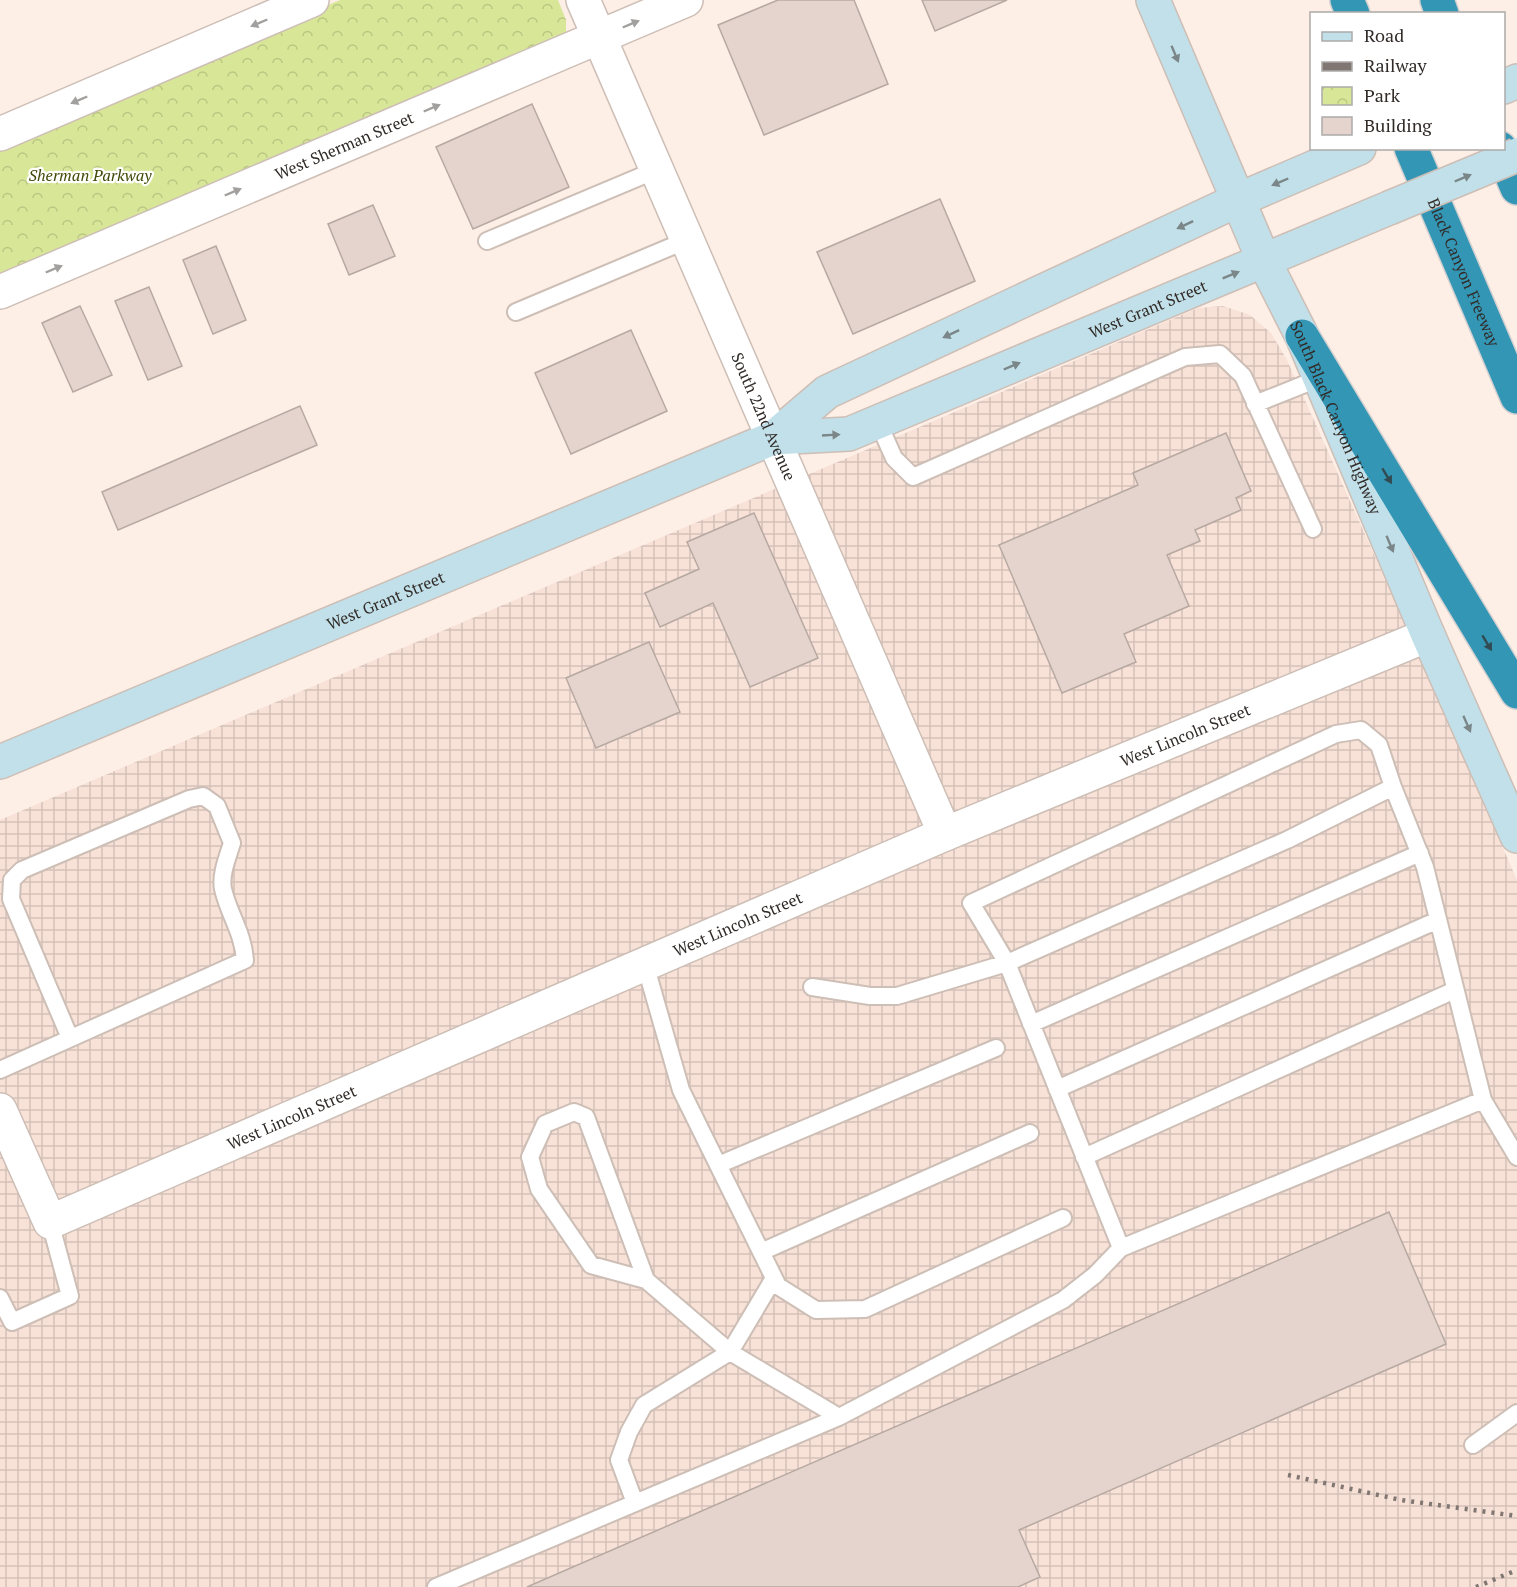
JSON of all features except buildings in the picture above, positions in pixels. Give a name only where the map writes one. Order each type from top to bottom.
[{"type":"highway","name":"Black Canyon Freeway","points":[[1412,150],[1517,397]]},
{"type":"highway","points":[[1501,150],[1517,188]]},
{"type":"highway","points":[[1302,336],[1517,692]]},
{"type":"main road","name":"South Black Canyon Highway","points":[[1153,0],[1264,261],[1302,336],[1428,635],[1517,836]]},
{"type":"main road","name":"West Grant Street","points":[[0,762],[773,438],[827,392],[1238,200],[1354,150]]},
{"type":"main road","name":"West Grant Street","points":[[773,438],[849,434],[1517,155]]},
{"type":"street","points":[[0,134],[312,0]]},
{"type":"street","name":"South 22nd Avenue","points":[[583,0],[945,834]]},
{"type":"street","name":"West Sherman Street","points":[[0,292],[686,0]]},
{"type":"street","name":"West Lincoln Street","points":[[50,1222],[945,834],[1428,635]]},
{"type":"street","points":[[0,1110],[50,1222]]},
{"type":"lane","points":[[487,241],[656,170]]},
{"type":"lane","points":[[516,312],[687,240]]},
{"type":"lane","points":[[878,422],[894,458],[913,477],[1185,357],[1220,354],[1243,376],[1313,529]]},
{"type":"lane","points":[[1255,404],[1320,378]]},
{"type":"lane","points":[[1120,1248],[1007,963],[971,903],[1336,734],[1361,729],[1379,745],[1425,867],[1483,1100],[1517,1157]]},
{"type":"lane","points":[[812,987],[870,996],[897,996],[1007,963],[1287,840],[1393,787]]},
{"type":"lane","points":[[0,1070],[245,960],[244,943],[222,887],[226,860],[232,843],[217,806],[203,796],[189,799],[22,870],[12,880],[11,899],[70,1038]]},
{"type":"lane","points":[[1031,1024],[1420,853]]},
{"type":"lane","points":[[1057,1089],[1438,920]]},
{"type":"lane","points":[[645,964],[681,1090],[718,1165],[778,1286],[816,1310],[865,1309],[1063,1218]]},
{"type":"lane","points":[[1084,1157],[1455,990]]},
{"type":"lane","points":[[718,1165],[996,1048]]},
{"type":"lane","points":[[436,1587],[840,1417],[1063,1299],[1095,1275],[1120,1248],[1483,1100]]},
{"type":"lane","points":[[646,1280],[586,1117],[574,1112],[545,1124],[530,1157],[539,1189],[591,1265],[646,1280],[730,1352],[840,1417]]},
{"type":"lane","points":[[761,1252],[1030,1133]]},
{"type":"lane","points":[[0,1298],[12,1322],[70,1296],[50,1222]]},
{"type":"lane","points":[[636,1503],[620,1460],[629,1432],[644,1404],[730,1352],[774,1278]]},
{"type":"lane","points":[[1473,1444],[1517,1413]]},
{"type":"shaded area","points":[[1223,306],[1250,315],[1271,333],[1287,360],[1517,880],[1517,1587],[0,1587],[0,820],[1198,308]]},
{"type":"green space","name":"Sherman Parkway","points":[[340,0],[558,0],[566,20],[566,34],[0,282],[0,146]]},
{"type":"railway","points":[[1288,1475],[1401,1500],[1517,1516]]},
{"type":"railway","points":[[1476,1587],[1517,1570]]}]
